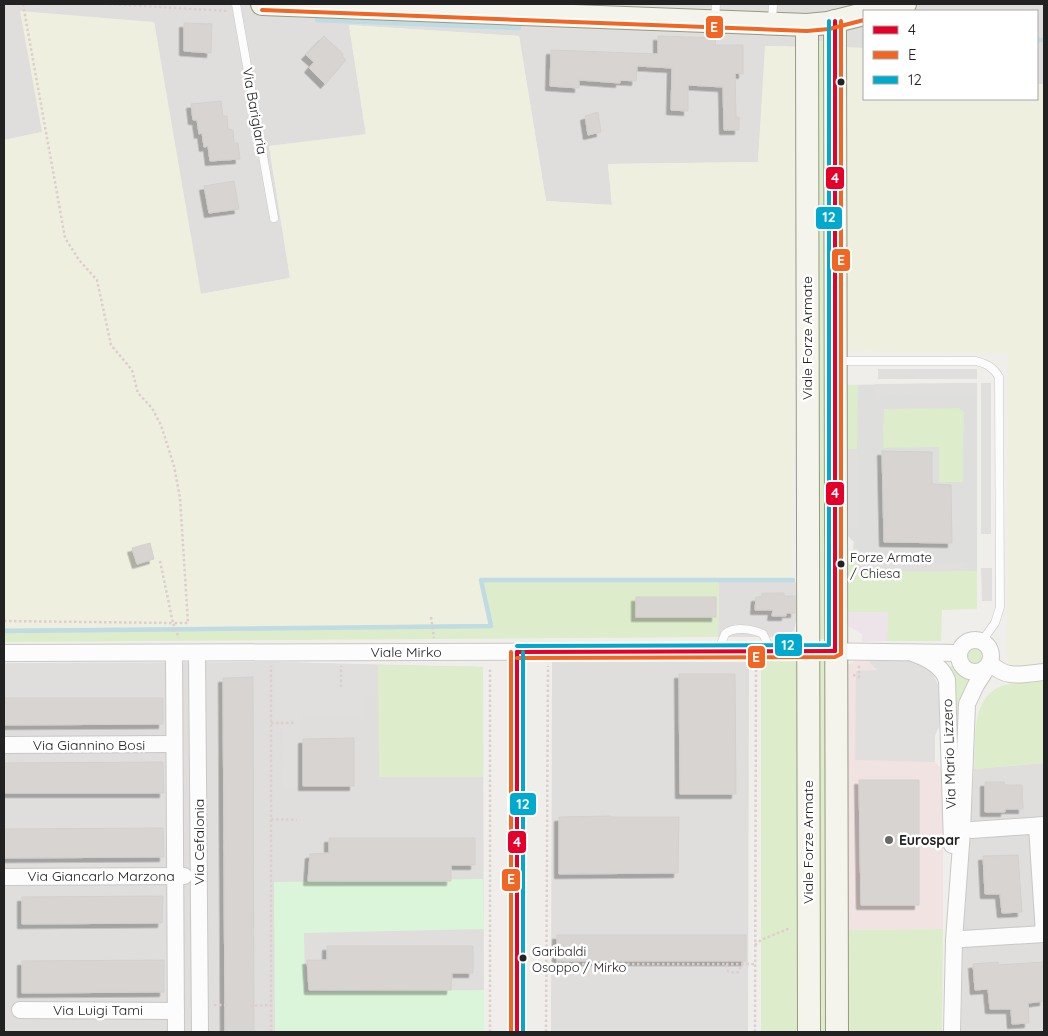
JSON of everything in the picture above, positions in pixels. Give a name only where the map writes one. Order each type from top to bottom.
[{"type":"street","points":[[262,4],[772,14],[806,25],[835,22],[863,14]]},
{"type":"street","points":[[880,10],[905,4]]},
{"type":"street","name":"Viale Forze Armate","points":[[835,22],[836,1032]]},
{"type":"street","name":"Viale Forze Armate","points":[[806,25],[809,1032]]},
{"type":"street","points":[[968,641],[982,641],[990,648],[992,658],[988,666],[980,672],[969,671],[961,664],[959,653],[968,641]]},
{"type":"street","points":[[808,651],[835,651]]},
{"type":"street","name":"Viale Mirko","points":[[4,653],[808,651]]},
{"type":"street","name":"Via Mario Lizzero","points":[[835,651],[959,653]]},
{"type":"street","points":[[517,652],[517,1032]]},
{"type":"street","name":"Via Mario Lizzero","points":[[907,652],[930,660],[942,671],[947,680],[959,940]]},
{"type":"street","name":"Via Cefalonia","points":[[174,653],[176,1032]]},
{"type":"street","name":"Via Cefalonia","points":[[197,653],[200,1032]]},
{"type":"street","points":[[988,666],[1007,674],[1044,672]]},
{"type":"street","name":"Via Mario Lizzero","points":[[952,1032],[959,940],[968,704],[973,691],[988,666]]},
{"type":"street","name":"Via Giannino Bosi","points":[[4,745],[174,744]]},
{"type":"street","points":[[959,940],[1044,934],[1040,883],[1041,826],[972,830]]},
{"type":"street","name":"Via Giancarlo Marzona","points":[[4,877],[199,876]]},
{"type":"street","name":"Via Luigi Tami","points":[[20,1010],[176,1011]]},
{"type":"lane","name":"Via Bariglaria","points":[[237,8],[274,218]]},
{"type":"lane","points":[[835,361],[976,361],[987,364],[995,370],[999,377],[1000,607],[995,623],[982,641]]},
{"type":"lane","points":[[718,651],[725,634],[734,629],[756,631],[763,634],[771,651]]},
{"type":"path","points":[[4,621],[188,623],[180,498],[174,466],[161,425],[152,408],[138,392],[132,370],[111,346],[96,280],[79,260],[65,238],[23,4]]},
{"type":"path","points":[[109,4],[237,8]]},
{"type":"path","points":[[160,561],[173,623],[176,629]]},
{"type":"path","points":[[431,617],[432,632]]},
{"type":"path","points":[[271,652],[271,1032]]},
{"type":"path","points":[[341,652],[341,687]]},
{"type":"path","points":[[490,660],[490,1032]]},
{"type":"path","points":[[755,1032],[756,661]]},
{"type":"path","points":[[546,1032],[548,663]]},
{"type":"path","points":[[859,671],[859,677]]},
{"type":"path","points":[[271,723],[295,724]]},
{"type":"path","points":[[271,819],[296,820]]},
{"type":"path","points":[[755,944],[795,925]]},
{"type":"path","points":[[547,964],[755,964]]},
{"type":"path","points":[[726,964],[728,971],[734,973],[738,972],[742,964]]},
{"type":"path","points":[[250,1006],[271,1006]]},
{"type":"shaded area","points":[[4,4],[1044,4],[1044,84],[1038,84],[1038,10],[863,10],[863,48],[766,46],[758,162],[608,164],[612,205],[546,201],[519,36],[349,25],[366,135],[269,146],[290,278],[200,294],[154,22],[42,132],[4,140]]},
{"type":"shaded area","points":[[878,369],[977,369],[977,379],[878,379]]},
{"type":"shaded area","points":[[977,383],[977,571],[844,572],[845,557],[853,549],[854,542],[845,533],[844,385]]},
{"type":"shaded area","points":[[977,383],[977,394],[876,395],[875,384]]},
{"type":"shaded area","points":[[981,383],[991,383],[991,534],[981,534]]},
{"type":"shaded area","points":[[844,449],[857,449],[858,527],[845,527]]},
{"type":"shaded area","points":[[858,562],[967,562],[967,571],[857,572]]},
{"type":"shaded area","points":[[981,568],[992,568],[992,601],[982,601]]},
{"type":"shaded area","points":[[719,582],[796,582],[796,621],[794,630],[787,636],[781,637],[718,637]]},
{"type":"shaded area","points":[[844,612],[888,612],[887,641],[862,642],[862,634],[844,624]]},
{"type":"shaded area","points":[[905,658],[922,664],[930,670],[937,682],[939,689],[939,726],[935,736],[935,762],[855,760],[856,671],[877,670],[868,660]]},
{"type":"shaded area","points":[[868,660],[933,676],[939,689],[939,726],[935,736],[935,762],[943,771],[943,929],[845,930],[847,665],[856,661]]},
{"type":"shaded area","points":[[552,661],[749,662],[748,1032],[551,1032]]},
{"type":"shaded area","points":[[276,662],[483,667],[484,1032],[4,1032],[4,663]]},
{"type":"shaded area","points":[[276,662],[378,665],[378,695],[364,695],[364,717],[300,717],[299,788],[282,788],[283,719],[275,718]]},
{"type":"shaded area","points":[[1044,763],[1044,1032],[961,1032],[963,939],[974,769]]},
{"type":"green space","points":[[20,11],[154,22],[201,294],[290,278],[269,146],[366,134],[349,25],[519,36],[546,201],[612,205],[608,164],[758,162],[765,46],[795,47],[792,582],[483,581],[493,627],[4,628],[4,140],[42,132]]},
{"type":"green space","points":[[814,41],[827,41],[827,639],[814,639]]},
{"type":"green space","points":[[843,47],[863,48],[863,100],[1038,100],[1038,84],[1044,84],[1044,667],[1014,667],[1009,664],[1007,658],[1008,353],[846,351]]},
{"type":"green space","points":[[844,385],[858,385],[857,449],[844,449]]},
{"type":"green space","points":[[959,408],[964,412],[963,482],[939,482],[939,447],[883,448],[884,409]]},
{"type":"green space","points":[[853,549],[857,549],[858,572],[977,571],[977,609],[942,610],[941,641],[887,641],[888,612],[844,612],[845,557]]},
{"type":"green space","points":[[483,581],[719,582],[718,637],[4,642],[4,628],[492,627]]},
{"type":"green space","points":[[975,644],[983,648],[987,656],[983,664],[975,668],[967,664],[963,656],[967,648]]},
{"type":"green space","points":[[826,659],[827,1032],[817,1032],[816,660]]},
{"type":"green space","points":[[761,661],[799,661],[799,1032],[761,1032]]},
{"type":"green space","points":[[378,665],[483,667],[483,777],[379,777]]},
{"type":"green space","points":[[950,666],[969,678],[963,697],[960,730],[952,730],[948,668]]},
{"type":"green space","points":[[1044,682],[1044,763],[974,769],[975,733],[984,700],[1002,686],[1017,683]]},
{"type":"green space","points":[[483,879],[484,929],[304,933],[305,992],[484,990],[484,1032],[275,1032],[274,882]]},
{"type":"green space","points":[[943,929],[942,1032],[845,1032],[845,930]]},
{"type":"building","points":[[184,23],[212,24],[211,53],[184,51]]},
{"type":"building","points":[[324,36],[343,54],[342,56],[346,60],[325,84],[309,68],[314,62],[306,55]]},
{"type":"building","points":[[658,36],[716,38],[715,45],[743,45],[743,74],[735,73],[736,117],[739,117],[739,130],[724,130],[723,87],[688,85],[688,111],[671,110],[672,68],[637,66],[636,81],[620,80],[620,83],[579,80],[579,88],[550,86],[551,50],[658,54]]},
{"type":"building","points":[[221,101],[223,116],[227,116],[228,129],[233,130],[234,143],[238,143],[240,159],[210,161],[208,146],[204,147],[202,133],[199,134],[197,120],[193,120],[191,104]]},
{"type":"building","points":[[598,112],[601,132],[588,135],[585,116]]},
{"type":"building","points":[[234,181],[239,209],[209,213],[204,186]]},
{"type":"building","points":[[882,451],[932,452],[932,484],[951,485],[952,543],[884,542]]},
{"type":"building","points":[[150,543],[154,559],[137,564],[132,548]]},
{"type":"building","points":[[762,593],[784,593],[784,596],[795,596],[795,613],[786,613],[786,616],[772,616],[773,610],[755,610],[756,597],[762,597]]},
{"type":"building","points":[[636,597],[716,597],[716,617],[636,617]]},
{"type":"building","points":[[679,674],[735,674],[736,794],[680,794]]},
{"type":"building","points":[[253,677],[254,1032],[225,1032],[223,678]]},
{"type":"building","points":[[4,698],[163,698],[163,724],[4,725]]},
{"type":"building","points":[[354,738],[354,786],[303,786],[303,739]]},
{"type":"building","points":[[163,762],[164,793],[4,793],[4,763]]},
{"type":"building","name":"Eurospar","points":[[859,780],[919,780],[919,905],[861,905]]},
{"type":"building","points":[[985,782],[1004,782],[1005,785],[1022,785],[1023,809],[1005,809],[1005,812],[985,812]]},
{"type":"building","points":[[559,817],[679,817],[678,873],[559,874]]},
{"type":"building","points":[[163,828],[164,857],[4,858],[4,829]]},
{"type":"building","points":[[329,838],[475,838],[475,865],[451,865],[451,881],[308,881],[310,854],[329,853]]},
{"type":"building","points":[[1018,855],[1022,912],[1002,913],[1000,894],[985,894],[983,856]]},
{"type":"building","points":[[163,896],[162,923],[22,924],[22,897]]},
{"type":"building","points":[[557,935],[746,935],[746,961],[557,961]]},
{"type":"building","points":[[327,946],[473,946],[473,973],[452,973],[451,990],[309,990],[307,960],[327,960]]},
{"type":"building","points":[[164,960],[164,992],[22,993],[22,961]]},
{"type":"building","points":[[998,962],[999,965],[1044,962],[1044,1001],[1028,1003],[1029,1023],[1012,1024],[1011,1009],[990,1009],[988,989],[975,990],[973,964]]},
{"type":"waterway","points":[[317,20],[519,28]]},
{"type":"waterway","points":[[1038,40],[1044,40]]},
{"type":"waterway","points":[[4,631],[491,626],[481,580],[793,580]]},
{"type":"transit line","name":"E","points":[[262,10],[807,31],[829,29],[863,20]]},
{"type":"transit line","name":"12","points":[[517,646],[829,645],[829,21]]},
{"type":"transit line","name":"4","points":[[835,21],[835,651]]},
{"type":"transit line","name":"E","points":[[517,658],[835,657],[841,654],[841,21]]},
{"type":"transit line","name":"4","points":[[517,652],[835,651]]},
{"type":"transit line","name":"E","points":[[511,652],[511,1032]]},
{"type":"transit line","name":"4","points":[[517,652],[517,1032]]},
{"type":"transit line","name":"12","points":[[523,652],[523,1032]]},
{"type":"place","name":"Forze Armate / Chiesa","points":[[841,564]]},
{"type":"place","name":"Eurospar","points":[[889,840]]},
{"type":"place","name":"Garibaldi Osoppo / Mirko","points":[[523,958]]}]
